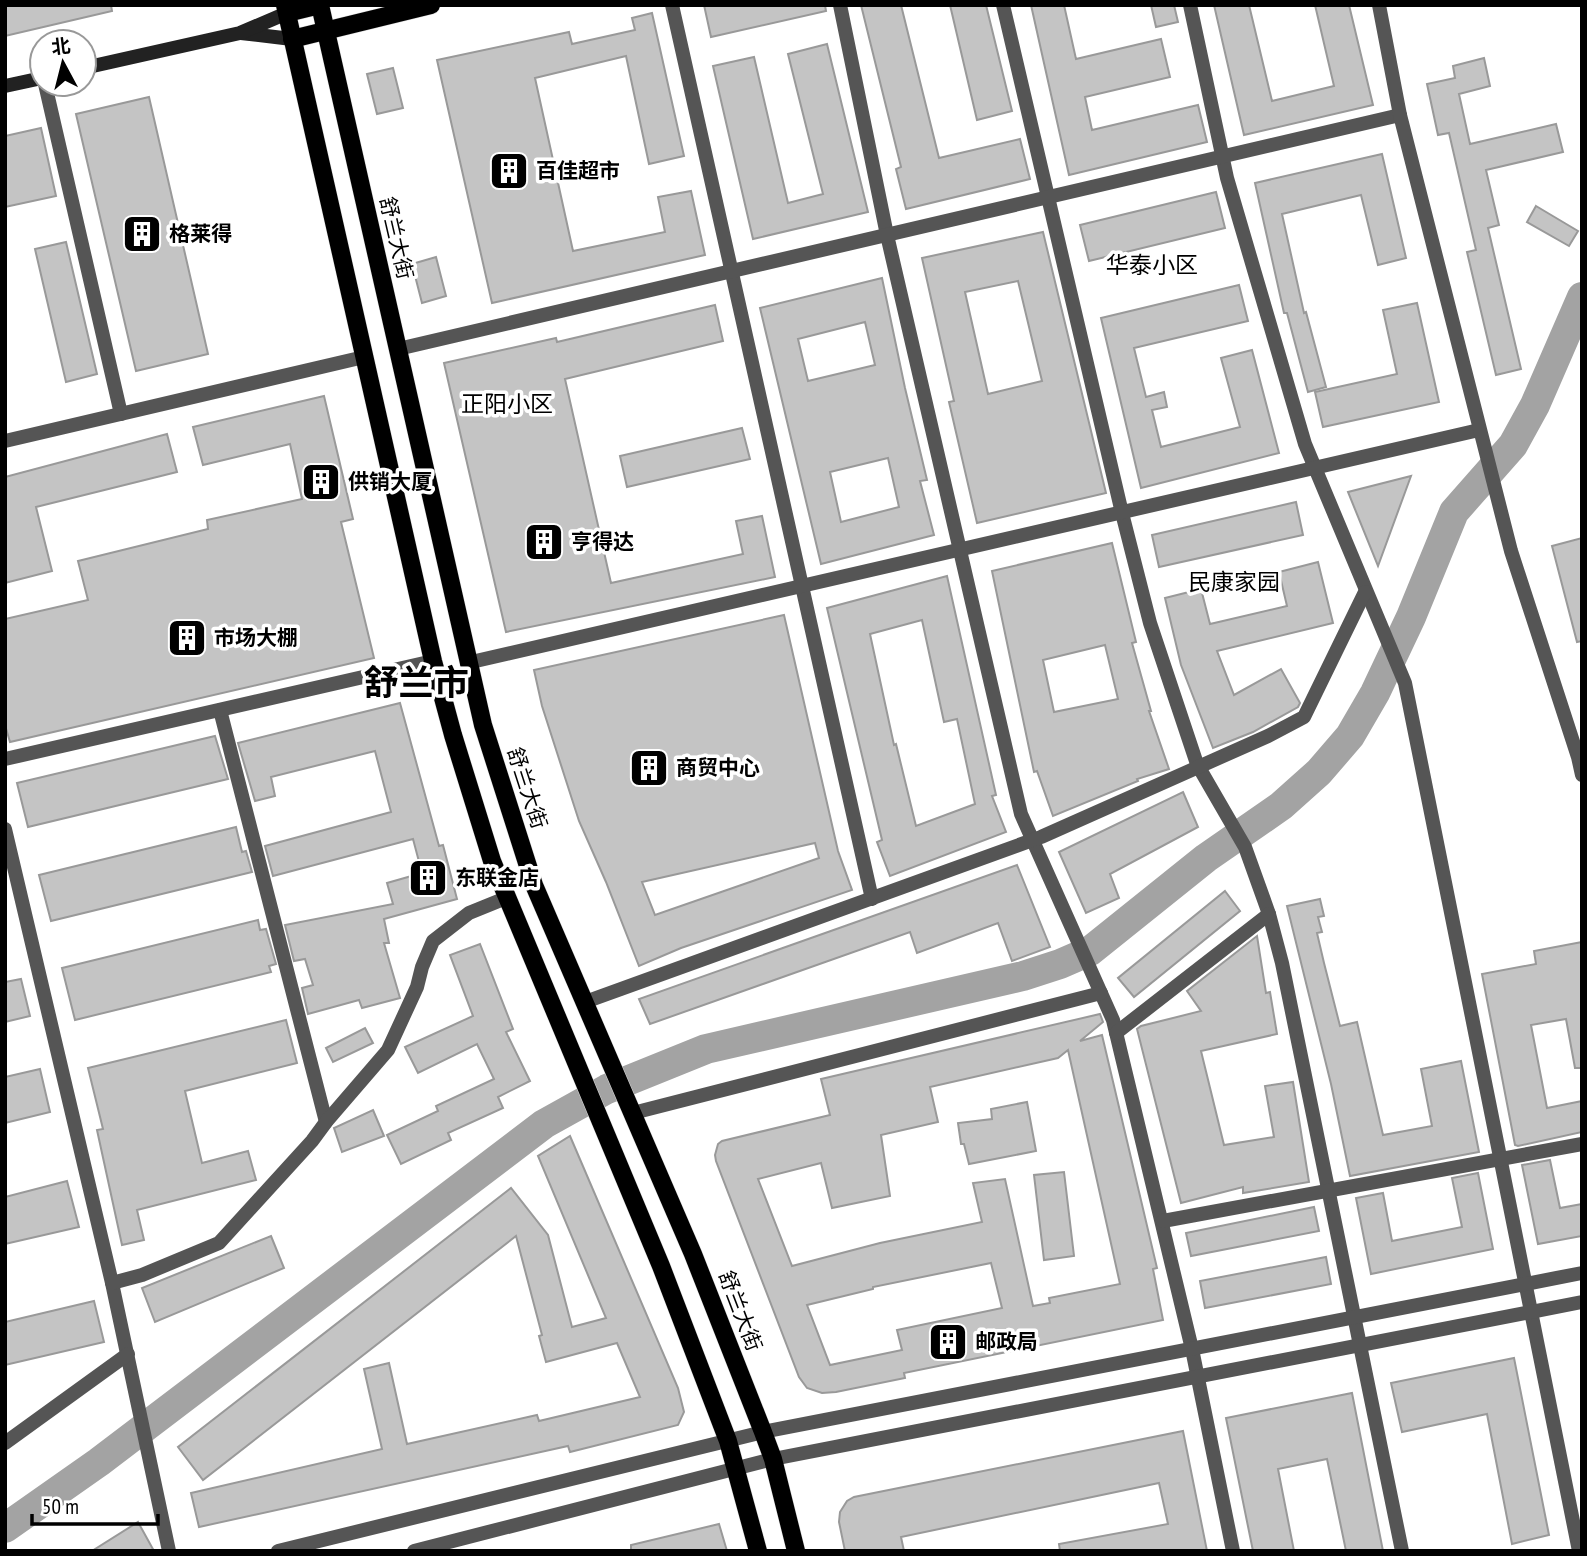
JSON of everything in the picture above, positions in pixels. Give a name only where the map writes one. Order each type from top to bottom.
[{"type":"main road","points":[[98,65],[240,33],[286,9],[320,5]]},
{"type":"main road","name":"舒兰大街","points":[[320,5],[483,725],[534,885],[693,1254],[763,1432],[796,1551]]},
{"type":"main road","points":[[240,33],[292,39],[431,5]]},
{"type":"main road","points":[[286,9],[433,661],[453,735],[506,898],[661,1266],[728,1441],[758,1551]]},
{"type":"main road","points":[[5,86],[28,81]]},
{"type":"street","points":[[672,5],[872,899]]},
{"type":"street","points":[[840,5],[887,235],[1021,814],[1100,990],[1116,1033],[1192,1349],[1233,1551]]},
{"type":"street","points":[[1003,5],[1150,623],[1198,766],[1245,847],[1269,914],[1282,963],[1402,1551]]},
{"type":"street","points":[[1191,5],[1222,157],[1305,444],[1405,683],[1579,1551]]},
{"type":"street","points":[[1379,5],[1400,115],[1479,430],[1511,551],[1582,775]]},
{"type":"street","points":[[48,98],[121,414]]},
{"type":"street","points":[[398,349],[1400,115]]},
{"type":"street","points":[[5,441],[364,357]]},
{"type":"street","points":[[467,663],[1479,430]]},
{"type":"street","points":[[585,1002],[1033,840],[1268,736],[1304,717],[1366,595]]},
{"type":"street","points":[[5,759],[433,661]]},
{"type":"street","points":[[220,710],[326,1122]]},
{"type":"street","points":[[5,829],[112,1283],[169,1551]]},
{"type":"street","points":[[112,1283],[142,1275],[219,1243],[312,1141],[388,1050],[417,987],[433,941],[469,913],[506,898]]},
{"type":"street","points":[[1116,1033],[1269,914]]},
{"type":"street","points":[[632,1112],[1100,990]]},
{"type":"street","points":[[1163,1221],[1582,1144]]},
{"type":"street","points":[[278,1551],[763,1432],[1582,1273]]},
{"type":"street","points":[[414,1551],[772,1459],[1582,1302]]},
{"type":"street","points":[[5,1443],[129,1361]]},
{"type":"building","points":[[5,5],[111,5],[112,11],[39,28],[28,28],[28,31],[5,36]]},
{"type":"building","points":[[704,5],[825,5],[826,11],[711,37]]},
{"type":"building","points":[[861,5],[901,5],[939,158],[1020,139],[1030,179],[906,209],[896,169],[901,167]]},
{"type":"building","points":[[950,5],[986,5],[1012,111],[977,120]]},
{"type":"building","points":[[1031,5],[1064,5],[1076,59],[1161,39],[1170,77],[1085,97],[1092,130],[1198,105],[1207,142],[1069,175]]},
{"type":"building","points":[[1151,5],[1174,5],[1178,22],[1156,27]]},
{"type":"building","points":[[1214,5],[1249,5],[1272,101],[1334,86],[1315,5],[1349,5],[1373,105],[1244,135]]},
{"type":"building","name":"百佳超市","points":[[652,13],[684,156],[649,164],[626,56],[535,78],[573,251],[665,232],[658,197],[691,191],[705,255],[492,303],[437,60],[569,32],[572,44],[635,30],[632,18]]},
{"type":"building","points":[[827,44],[868,212],[753,239],[713,66],[754,57],[788,203],[823,194],[788,54]]},
{"type":"building","points":[[1484,58],[1490,86],[1459,94],[1470,144],[1556,124],[1563,152],[1486,170],[1499,225],[1488,228],[1521,369],[1496,375],[1467,252],[1476,250],[1449,133],[1438,135],[1427,84],[1455,78],[1453,66]]},
{"type":"building","points":[[393,68],[403,108],[377,114],[367,74]]},
{"type":"building","name":"格莱得","points":[[149,97],[208,354],[136,371],[76,114]]},
{"type":"building","points":[[41,128],[56,196],[5,207],[5,136]]},
{"type":"building","points":[[1382,154],[1406,258],[1378,265],[1361,195],[1282,214],[1304,313],[1306,312],[1326,387],[1308,392],[1287,313],[1284,313],[1255,183]]},
{"type":"building","points":[[1216,192],[1225,228],[1089,261],[1080,225]]},
{"type":"building","points":[[1536,206],[1578,231],[1569,246],[1527,222]]},
{"type":"building","points":[[1043,232],[1106,493],[977,523],[949,402],[954,401],[922,258]],"holes":[[[1018,281],[1042,381],[988,394],[965,292]]]},
{"type":"building","points":[[66,242],[97,374],[66,382],[35,249]]},
{"type":"building","points":[[436,257],[446,296],[422,303],[412,264]]},
{"type":"building","points":[[882,278],[927,480],[920,481],[934,535],[821,564],[760,308]],"holes":[[[865,322],[875,365],[808,381],[798,339]],[[888,458],[899,507],[841,522],[830,472]]]},
{"type":"building","points":[[1239,285],[1248,321],[1134,348],[1146,397],[1164,392],[1167,407],[1152,410],[1161,447],[1240,427],[1221,358],[1252,350],[1279,453],[1141,488],[1101,318]]},
{"type":"building","points":[[1417,303],[1439,402],[1323,427],[1315,392],[1397,374],[1383,310]]},
{"type":"building","points":[[715,305],[723,341],[565,379],[611,583],[743,554],[736,521],[762,516],[775,577],[506,632],[444,363],[556,338],[557,342]]},
{"type":"building","name":"市场大棚","points":[[324,396],[353,519],[341,522],[374,658],[10,742],[5,725],[5,619],[88,600],[78,561],[208,529],[207,520],[302,499],[290,444],[203,465],[193,427]]},
{"type":"building","points":[[742,428],[750,459],[627,487],[620,456]]},
{"type":"building","points":[[167,434],[177,472],[36,507],[52,571],[5,583],[5,477]]},
{"type":"building","points":[[1411,476],[1378,566],[1348,492]]},
{"type":"building","points":[[1296,502],[1303,535],[1159,567],[1152,535]]},
{"type":"building","points":[[1582,538],[1582,641],[1577,642],[1552,546]]},
{"type":"building","points":[[1112,543],[1136,642],[1132,643],[1149,711],[1169,769],[1137,779],[1138,781],[1053,816],[1037,771],[1034,772],[992,571]],"holes":[[[1105,645],[1118,699],[1054,712],[1043,660]]]},
{"type":"building","points":[[1318,562],[1333,623],[1217,651],[1234,695],[1281,669],[1300,703],[1298,707],[1253,732],[1213,748],[1181,665],[1165,598],[1201,589],[1210,624],[1287,606],[1279,572]]},
{"type":"building","points":[[947,576],[996,795],[992,796],[1006,832],[890,876],[877,842],[882,840],[827,608]],"holes":[[[922,620],[944,722],[957,719],[975,804],[916,826],[896,744],[894,745],[870,634]]]},
{"type":"building","points":[[784,615],[838,851],[852,890],[681,948],[639,966],[579,821],[542,706],[534,670]],"holes":[[[815,843],[819,858],[655,915],[642,882]]]},
{"type":"building","points":[[400,703],[439,846],[443,845],[457,899],[384,919],[389,943],[384,943],[400,998],[362,1008],[359,1000],[308,1014],[302,988],[313,985],[305,959],[294,961],[285,925],[393,904],[387,883],[422,873],[413,839],[273,876],[265,846],[391,812],[375,751],[271,777],[275,796],[255,801],[238,743]]},
{"type":"building","points":[[215,736],[228,779],[28,827],[17,783]]},
{"type":"building","points":[[1183,792],[1198,827],[1110,874],[1119,898],[1086,913],[1059,852]]},
{"type":"building","points":[[236,827],[242,852],[246,851],[252,872],[51,921],[39,875]]},
{"type":"building","points":[[1017,865],[1050,947],[1012,961],[998,923],[917,953],[910,932],[650,1024],[639,999]]},
{"type":"building","points":[[1225,891],[1240,911],[1134,997],[1118,978]]},
{"type":"building","points":[[1320,899],[1324,916],[1318,917],[1322,932],[1317,933],[1340,1026],[1357,1022],[1383,1135],[1432,1126],[1421,1069],[1461,1061],[1479,1152],[1350,1176],[1331,1084],[1287,906]]},
{"type":"building","points":[[258,920],[260,930],[266,929],[276,964],[269,966],[271,972],[75,1020],[62,968]]},
{"type":"building","points":[[1257,936],[1266,993],[1270,992],[1277,1034],[1201,1051],[1224,1145],[1274,1137],[1265,1086],[1293,1082],[1309,1182],[1243,1193],[1243,1187],[1181,1203],[1137,1029],[1201,1011],[1187,991]]},
{"type":"building","points":[[1582,942],[1582,1068],[1575,1068],[1566,1019],[1531,1025],[1547,1108],[1582,1101],[1582,1132],[1518,1146],[1515,1145],[1482,974],[1536,964],[1534,951]]},
{"type":"building","points":[[480,944],[513,1029],[506,1032],[530,1081],[498,1097],[503,1108],[448,1133],[451,1140],[401,1164],[387,1135],[438,1111],[436,1106],[494,1079],[477,1044],[418,1073],[405,1047],[473,1016],[450,955]]},
{"type":"building","points":[[21,979],[30,1016],[5,1022],[5,982]]},
{"type":"building","points":[[1100,1014],[1103,1022],[1080,1041],[1102,1035],[1157,1268],[1153,1269],[1163,1320],[904,1373],[905,1378],[836,1392],[822,1393],[807,1388],[799,1377],[715,1155],[718,1144],[722,1141],[830,1115],[821,1079]],"holes":[[[1068,1050],[1120,1284],[1049,1298],[1050,1303],[1033,1306],[1005,1179],[973,1183],[982,1222],[880,1243],[792,1266],[758,1179],[821,1163],[832,1208],[890,1196],[881,1135],[938,1122],[930,1087],[1058,1058]],[[991,1263],[1002,1308],[897,1330],[902,1350],[830,1365],[807,1305],[873,1287]]]},
{"type":"building","points":[[286,1020],[297,1063],[185,1091],[202,1163],[248,1151],[256,1180],[137,1210],[144,1240],[122,1245],[97,1130],[103,1129],[88,1068]]},
{"type":"building","points":[[365,1028],[373,1043],[333,1062],[326,1048]]},
{"type":"building","points":[[40,1069],[50,1112],[5,1123],[5,1077]]},
{"type":"building","points":[[1027,1102],[1036,1151],[969,1164],[964,1144],[961,1144],[958,1123],[992,1119],[991,1109]]},
{"type":"building","points":[[373,1110],[384,1136],[342,1152],[334,1128]]},
{"type":"building","points":[[570,1136],[678,1388],[684,1412],[678,1425],[570,1452],[568,1446],[199,1527],[191,1493],[382,1449],[364,1369],[389,1363],[407,1444],[537,1415],[539,1421],[640,1397],[617,1343],[546,1362],[539,1336],[542,1335],[516,1236],[203,1480],[178,1447],[511,1188],[548,1235],[572,1327],[606,1318],[538,1156]]},
{"type":"building","points":[[1550,1160],[1560,1208],[1582,1204],[1582,1236],[1538,1244],[1522,1165]]},
{"type":"building","points":[[1064,1172],[1074,1256],[1044,1260],[1034,1175]]},
{"type":"building","points":[[1478,1173],[1493,1249],[1371,1274],[1356,1198],[1383,1193],[1392,1241],[1462,1227],[1452,1178]]},
{"type":"building","points":[[67,1181],[79,1227],[5,1244],[5,1197]]},
{"type":"building","points":[[1314,1207],[1319,1231],[1191,1256],[1186,1233]]},
{"type":"building","points":[[271,1236],[284,1268],[155,1322],[142,1288]]},
{"type":"building","points":[[1326,1257],[1331,1284],[1205,1308],[1200,1281]]},
{"type":"building","points":[[94,1301],[104,1342],[5,1365],[5,1322]]},
{"type":"building","points":[[1514,1358],[1549,1535],[1512,1544],[1487,1414],[1402,1432],[1391,1383]]},
{"type":"building","points":[[1352,1393],[1383,1551],[1346,1551],[1327,1459],[1278,1469],[1294,1551],[1253,1551],[1226,1418]]},
{"type":"building","points":[[1183,1431],[1207,1551],[1060,1551],[1059,1544],[1168,1524],[1159,1483],[901,1537],[904,1551],[845,1551],[839,1522],[840,1512],[847,1501],[854,1497]]},
{"type":"building","points":[[138,1522],[154,1551],[92,1551]]},
{"type":"building","points":[[719,1524],[727,1551],[631,1551],[631,1545]]},
{"type":"waterway","points":[[5,1528],[99,1462],[544,1124],[607,1089],[706,1049],[1023,976],[1060,964],[1090,951],[1206,858],[1281,806],[1319,772],[1350,736],[1375,693],[1411,617],[1454,512],[1513,445],[1535,405],[1582,297]]},
{"type":"place","name":"百佳超市","points":[[509,171]]},
{"type":"place","name":"格莱得","points":[[142,234]]},
{"type":"place","name":"供销大厦","points":[[321,482]]},
{"type":"place","name":"亨得达","points":[[544,542]]},
{"type":"place","name":"市场大棚","points":[[187,638]]},
{"type":"place","name":"商贸中心","points":[[649,768]]},
{"type":"place","name":"东联金店","points":[[428,878]]},
{"type":"place","name":"邮政局","points":[[948,1342]]},
{"type":"district","name":"华泰小区","points":[[1152,265]]},
{"type":"district","name":"正阳小区","points":[[507,404]]},
{"type":"district","name":"民康家园","points":[[1234,582]]},
{"type":"district","name":"舒兰市","points":[[416,683]]}]
